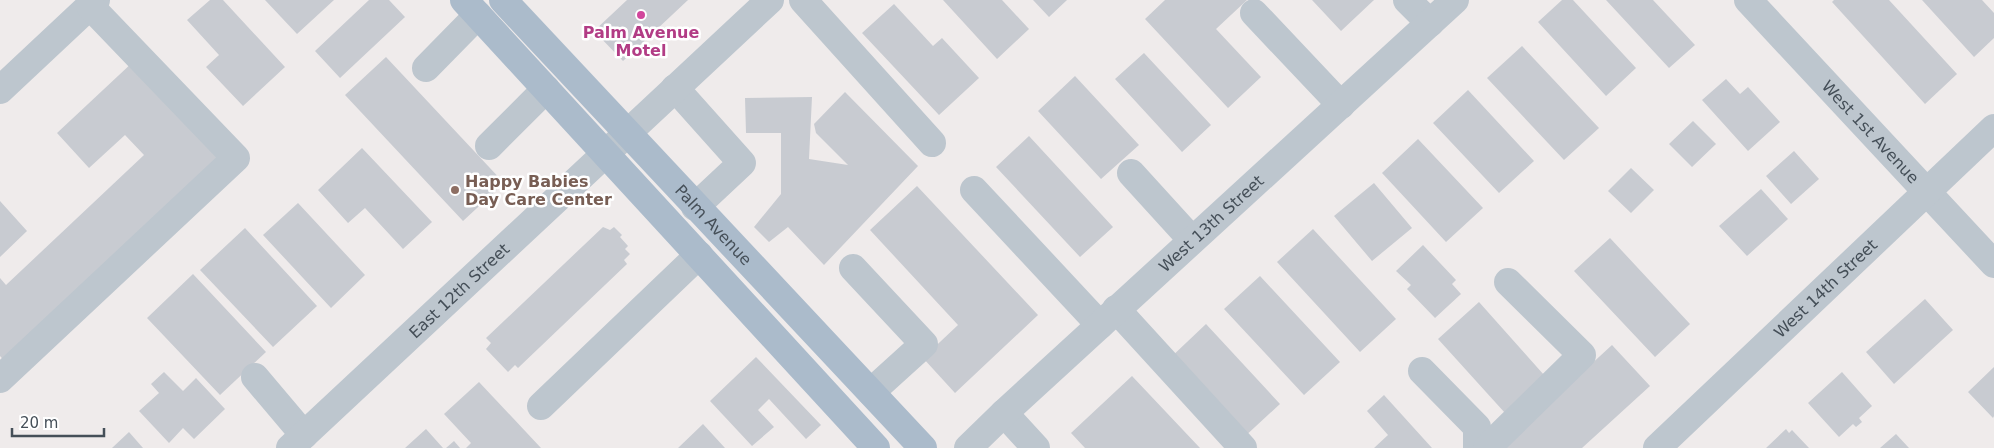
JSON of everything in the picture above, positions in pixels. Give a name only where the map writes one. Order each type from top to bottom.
[{"type":"main road","name":"Palm Avenue","points":[[511,3],[695,206],[923,448]]},
{"type":"main road","name":"Palm Avenue","points":[[471,7],[876,448]]},
{"type":"street","name":"East 12th Street","points":[[297,441],[770,0]]},
{"type":"street","points":[[803,0],[932,143]]},
{"type":"street","points":[[1408,0],[1430,24]]},
{"type":"street","name":"West 13th Street","points":[[968,448],[1108,317],[1455,0]]},
{"type":"street","name":"West 1st Avenue","points":[[1748,0],[1994,264]]},
{"type":"street","points":[[0,90],[93,3],[236,158],[0,378]]},
{"type":"street","points":[[426,68],[471,7]]},
{"type":"street","points":[[1254,13],[1341,105]]},
{"type":"street","points":[[674,88],[742,163],[695,206]]},
{"type":"street","points":[[489,146],[546,89]]},
{"type":"street","name":"West 14th Street","points":[[1657,448],[1994,128]]},
{"type":"street","points":[[1131,173],[1192,240]]},
{"type":"street","points":[[974,190],[1243,448]]},
{"type":"street","points":[[541,406],[699,254]]},
{"type":"street","points":[[853,268],[924,344],[871,392]]},
{"type":"street","points":[[1486,448],[1582,356],[1508,282]]},
{"type":"street","points":[[1422,371],[1477,428],[1477,448]]},
{"type":"street","points":[[255,377],[297,441]]},
{"type":"street","points":[[1004,413],[1036,448]]},
{"type":"building","points":[[210,0],[223,0],[285,67],[243,106],[206,67],[219,55],[187,20]]},
{"type":"building","points":[[265,0],[334,0],[297,34]]},
{"type":"building","points":[[369,0],[389,0],[405,17],[340,78],[315,51]]},
{"type":"building","name":"Palm Avenue Motel","points":[[627,0],[688,0],[623,61],[594,31]]},
{"type":"building","points":[[943,0],[1002,0],[1029,29],[997,59]]},
{"type":"building","points":[[1033,0],[1067,0],[1049,17]]},
{"type":"building","points":[[1165,0],[1247,0],[1216,29],[1261,77],[1228,108],[1145,19]]},
{"type":"building","points":[[1312,0],[1374,0],[1341,31]]},
{"type":"building","points":[[1562,0],[1573,0],[1636,68],[1606,96],[1538,22]]},
{"type":"building","points":[[1606,0],[1653,0],[1695,45],[1669,68]]},
{"type":"building","points":[[1834,0],[1889,0],[1957,74],[1925,104],[1832,2]]},
{"type":"building","points":[[1922,0],[1982,0],[1994,13],[1994,38],[1974,57]]},
{"type":"building","points":[[894,4],[933,46],[942,38],[979,78],[939,115],[862,33]]},
{"type":"building","points":[[1522,46],[1599,128],[1564,160],[1487,78]]},
{"type":"building","points":[[1144,53],[1211,125],[1182,152],[1115,79]]},
{"type":"building","points":[[386,57],[504,183],[463,221],[345,95]]},
{"type":"building","points":[[134,61],[227,160],[8,365],[0,356],[0,278],[6,285],[144,155],[125,135],[89,168],[57,133]]},
{"type":"building","points":[[1075,76],[1139,145],[1101,179],[1038,111]]},
{"type":"building","points":[[1726,79],[1740,94],[1748,87],[1780,122],[1748,151],[1702,100]]},
{"type":"building","points":[[1468,90],[1534,161],[1499,193],[1433,123]]},
{"type":"building","points":[[845,92],[918,166],[824,265],[788,227],[769,242],[754,227],[781,194],[781,133],[746,133],[745,98],[812,97],[809,159],[848,165],[816,133],[814,124]]},
{"type":"building","points":[[1693,121],[1716,144],[1692,167],[1669,144]]},
{"type":"building","points":[[1029,136],[1113,227],[1080,257],[996,167]]},
{"type":"building","points":[[1418,139],[1483,208],[1446,242],[1382,173]]},
{"type":"building","points":[[362,148],[432,222],[403,249],[365,208],[348,223],[318,190]]},
{"type":"building","points":[[1794,151],[1819,179],[1791,204],[1766,176]]},
{"type":"building","points":[[1631,168],[1654,190],[1631,213],[1608,191]]},
{"type":"building","points":[[1374,183],[1412,228],[1372,261],[1334,216]]},
{"type":"building","points":[[917,186],[1038,315],[955,393],[923,358],[958,325],[870,230]]},
{"type":"building","points":[[1761,189],[1788,219],[1747,256],[1719,226]]},
{"type":"building","points":[[0,201],[27,231],[0,257]]},
{"type":"building","points":[[298,203],[365,275],[331,308],[263,235]]},
{"type":"building","points":[[603,227],[610,230],[614,227],[622,235],[620,237],[628,246],[625,249],[630,254],[624,260],[627,264],[518,368],[515,365],[508,372],[486,349],[491,343],[486,338]]},
{"type":"building","points":[[245,228],[317,306],[273,347],[200,270]]},
{"type":"building","points":[[1313,229],[1396,319],[1360,352],[1277,262]]},
{"type":"building","points":[[1610,238],[1690,324],[1655,357],[1574,271]]},
{"type":"building","points":[[1423,245],[1456,280],[1452,284],[1461,294],[1435,318],[1407,289],[1411,285],[1396,271]]},
{"type":"building","points":[[193,274],[266,352],[220,395],[147,318]]},
{"type":"building","points":[[1260,276],[1340,362],[1304,395],[1224,309]]},
{"type":"building","points":[[1925,299],[1953,330],[1894,384],[1866,352]]},
{"type":"building","points":[[1479,302],[1544,375],[1505,413],[1438,339]]},
{"type":"building","points":[[1206,324],[1280,404],[1242,439],[1168,360]]},
{"type":"building","points":[[1612,345],[1650,386],[1582,448],[1500,448]]},
{"type":"building","points":[[756,357],[821,425],[806,439],[769,399],[758,410],[774,427],[752,446],[710,401]]},
{"type":"building","points":[[1994,367],[1994,416],[1993,418],[1968,392]]},
{"type":"building","points":[[164,372],[183,391],[196,378],[225,409],[194,439],[183,428],[169,443],[139,411],[159,393],[151,384]]},
{"type":"building","points":[[1842,372],[1872,406],[1859,418],[1862,422],[1856,427],[1853,424],[1839,437],[1808,403]]},
{"type":"building","points":[[1132,376],[1200,448],[1085,448],[1071,433]]},
{"type":"building","points":[[479,382],[541,448],[466,448],[471,443],[444,414]]},
{"type":"building","points":[[1384,395],[1432,448],[1374,448],[1388,435],[1367,411]]},
{"type":"building","points":[[703,424],[725,448],[678,448]]},
{"type":"building","points":[[426,429],[443,448],[405,448]]},
{"type":"building","points":[[1786,429],[1789,433],[1792,430],[1809,448],[1766,448]]},
{"type":"building","points":[[129,432],[143,448],[112,448]]},
{"type":"building","points":[[1896,434],[1909,448],[1880,448]]},
{"type":"building","points":[[454,441],[460,448],[446,448]]},
{"type":"place","name":"Palm Avenue Motel","points":[[641,15]]},
{"type":"place","name":"Happy Babies Day Care Center","points":[[455,190]]}]
